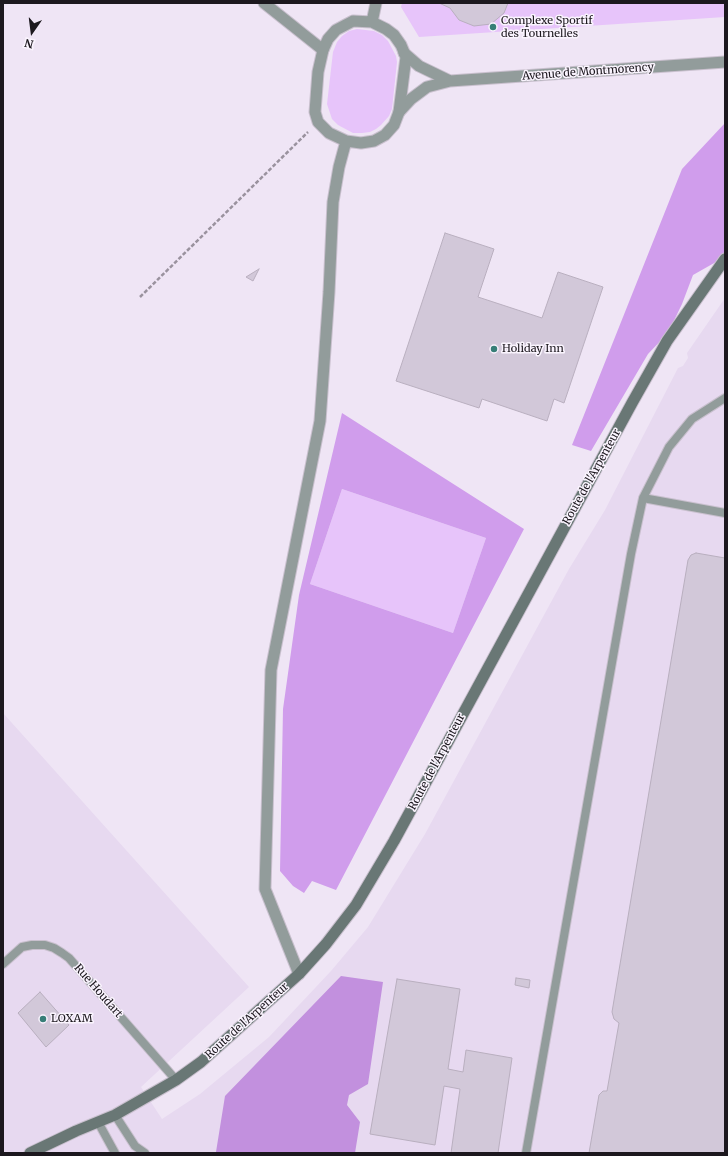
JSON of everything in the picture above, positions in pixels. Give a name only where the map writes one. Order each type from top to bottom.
[{"type":"main road","name":"Route de l'Arpenteur","points":[[30,1153],[115,1115],[176,1080],[201,1062],[299,974],[326,944],[356,905],[394,841],[667,341],[725,259]]},
{"type":"street","points":[[264,3],[322,50]]},
{"type":"street","points":[[372,22],[376,3]]},
{"type":"street","points":[[353,22],[372,22],[386,29],[394,36],[401,45],[406,57],[399,112],[394,125],[385,135],[374,141],[361,143],[346,141],[329,133],[318,122],[315,112],[318,72],[322,50],[328,39],[336,30],[353,22]]},
{"type":"street","name":"Avenue de Montmorency","points":[[404,54],[419,66],[450,81]]},
{"type":"street","name":"Avenue de Montmorency","points":[[399,112],[411,99],[427,87],[450,81],[725,62]]},
{"type":"street","points":[[299,974],[265,889],[271,670],[320,421],[333,202],[339,166],[346,141]]},
{"type":"lane","points":[[526,1153],[631,554],[643,498],[669,447],[692,419],[725,398]]},
{"type":"lane","points":[[643,498],[725,514]]},
{"type":"lane","name":"Rue Houdart","points":[[3,964],[22,947],[32,945],[45,945],[54,948],[70,958],[176,1080]]},
{"type":"lane","points":[[115,1115],[135,1146],[145,1153]]},
{"type":"lane","points":[[98,1122],[115,1153]]},
{"type":"path","points":[[140,297],[318,122]]},
{"type":"shaded area","name":"Complexe Sportif des Tournelles","points":[[402,3],[725,3],[725,17],[419,37],[401,7]]},
{"type":"shaded area","points":[[357,29],[374,31],[382,35],[388,41],[396,56],[397,62],[392,109],[389,116],[376,129],[370,132],[362,133],[353,133],[338,125],[332,119],[327,104],[333,52],[337,42],[349,31]]},
{"type":"shaded area","points":[[725,123],[725,255],[723,258],[693,275],[682,304],[668,333],[648,354],[591,451],[572,445],[682,169]]},
{"type":"shaded area","points":[[725,298],[725,1153],[3,1153],[3,713],[249,987],[141,1087],[162,1119],[200,1094],[269,1037],[331,971],[368,927],[425,834],[569,569],[605,510],[678,368],[683,366],[688,358],[687,353]]},
{"type":"shaded area","points":[[342,413],[524,529],[336,890],[312,881],[304,893],[293,886],[280,871],[283,709],[299,595]],"holes":[[[342,489],[486,538],[453,633],[310,584]]]},
{"type":"shaded area","points":[[342,489],[486,538],[453,633],[310,584]]},
{"type":"shaded area","points":[[341,976],[383,982],[368,1084],[349,1095],[347,1105],[360,1122],[355,1153],[216,1152],[225,1096]]},
{"type":"building","points":[[439,3],[508,3],[504,13],[491,24],[474,26],[459,20],[450,8]]},
{"type":"building","name":"Holiday Inn","points":[[445,233],[494,249],[478,297],[542,318],[558,272],[603,287],[564,403],[554,399],[547,421],[482,399],[479,408],[396,381]]},
{"type":"building","points":[[259,269],[253,281],[246,277]]},
{"type":"building","points":[[696,553],[725,558],[725,1153],[589,1153],[599,1095],[603,1091],[607,1091],[619,1023],[614,1019],[612,1012],[688,560],[691,555]]},
{"type":"building","points":[[516,978],[530,980],[529,988],[515,985]]},
{"type":"building","points":[[397,979],[460,989],[448,1069],[463,1072],[466,1050],[512,1058],[498,1153],[451,1153],[460,1089],[444,1086],[435,1145],[370,1134]]},
{"type":"building","name":"LOXAM","points":[[40,992],[69,1025],[46,1047],[18,1013]]},
{"type":"place","name":"Complexe Sportif des Tournelles","points":[[493,27]]},
{"type":"place","name":"Holiday Inn","points":[[494,349]]},
{"type":"place","name":"LOXAM","points":[[43,1019]]}]
